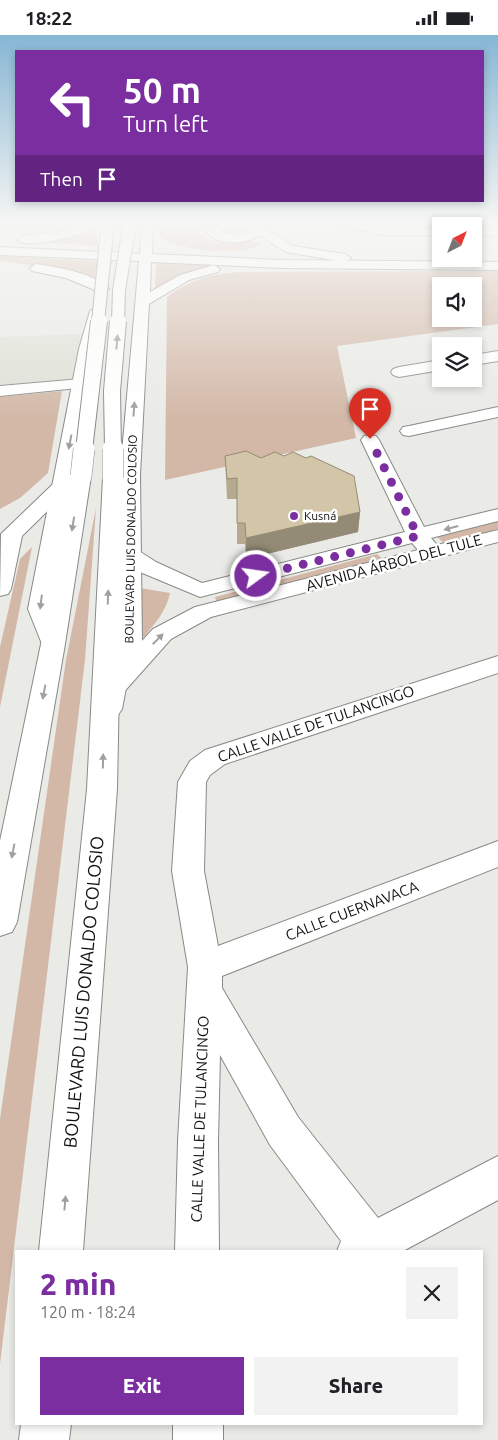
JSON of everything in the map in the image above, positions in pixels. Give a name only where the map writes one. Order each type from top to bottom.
[{"type":"main road","points":[[95,288],[101,293]]},
{"type":"main road","points":[[53,644],[40,609],[87,349],[102,288]]},
{"type":"main road","points":[[1,908],[53,644],[80,476],[102,288]]},
{"type":"main road","points":[[101,293],[112,288],[138,295],[157,288]]},
{"type":"main road","name":"BOULEVARD LUIS DONALDO COLOSIO","points":[[61,1250],[102,789],[113,478],[112,391],[118,335],[119,288]]},
{"type":"main road","name":"BOULEVARD LUIS DONALDO COLOSIO","points":[[103,733],[114,689],[130,644],[130,475],[138,288]]},
{"type":"main road","points":[[482,359],[498,356]]},
{"type":"main road","points":[[398,372],[432,366]]},
{"type":"main road","points":[[0,391],[82,384]]},
{"type":"main road","points":[[409,431],[498,412]]},
{"type":"main road","points":[[370,439],[425,545]]},
{"type":"main road","points":[[0,589],[12,534],[61,487]]},
{"type":"main road","name":"AVENIDA ÁRBOL DEL TULE","points":[[425,545],[498,515]]},
{"type":"main road","name":"AVENIDA ÁRBOL DEL TULE","points":[[200,590],[425,545],[498,536]]},
{"type":"main road","name":"AVENIDA ÁRBOL DEL TULE","points":[[114,689],[162,634],[182,622],[203,612],[391,553]]},
{"type":"main road","points":[[131,556],[148,567],[200,590],[203,612]]},
{"type":"main road","name":"CALLE VALLE DE TULANCINGO","points":[[197,1250],[198,1141],[205,979],[188,871],[192,782],[200,768],[215,757],[498,664]]},
{"type":"main road","name":"CALLE CUERNAVACA","points":[[205,979],[498,854]]},
{"type":"main road","points":[[205,979],[284,1131],[365,1248],[498,1177]]},
{"type":"main road","points":[[44,1440],[46,1425]]},
{"type":"main road","points":[[198,1425],[198,1440]]},
{"type":"shaded area","points":[[180,288],[432,288],[432,327],[476,327],[337,346],[356,438],[165,480],[167,297]]},
{"type":"shaded area","points":[[482,288],[498,288],[498,324],[482,326]]},
{"type":"shaded area","points":[[82,334],[74,380],[0,386],[0,337]]},
{"type":"shaded area","points":[[62,391],[48,473],[20,498],[0,509],[0,397]]},
{"type":"shaded area","points":[[96,508],[85,660],[0,1364],[0,1119],[66,660]]},
{"type":"shaded area","points":[[498,521],[498,529],[445,544],[437,537]]},
{"type":"shaded area","points":[[32,547],[0,707],[0,647],[20,559]]},
{"type":"shaded area","points":[[377,554],[383,559],[217,603],[215,597]]},
{"type":"shaded area","points":[[140,588],[170,593],[166,606],[156,622],[144,637],[137,638]]},
{"type":"building","name":"Kusná","points":[[246,451],[261,458],[275,452],[284,456],[293,452],[306,458],[311,456],[354,476],[360,512],[246,538],[245,523],[237,523],[237,478],[227,479],[225,456]]},
{"type":"place","name":"Kusná","points":[[294,516]]},
{"type":"route","points":[[256,576],[418,536],[370,439]]}]
